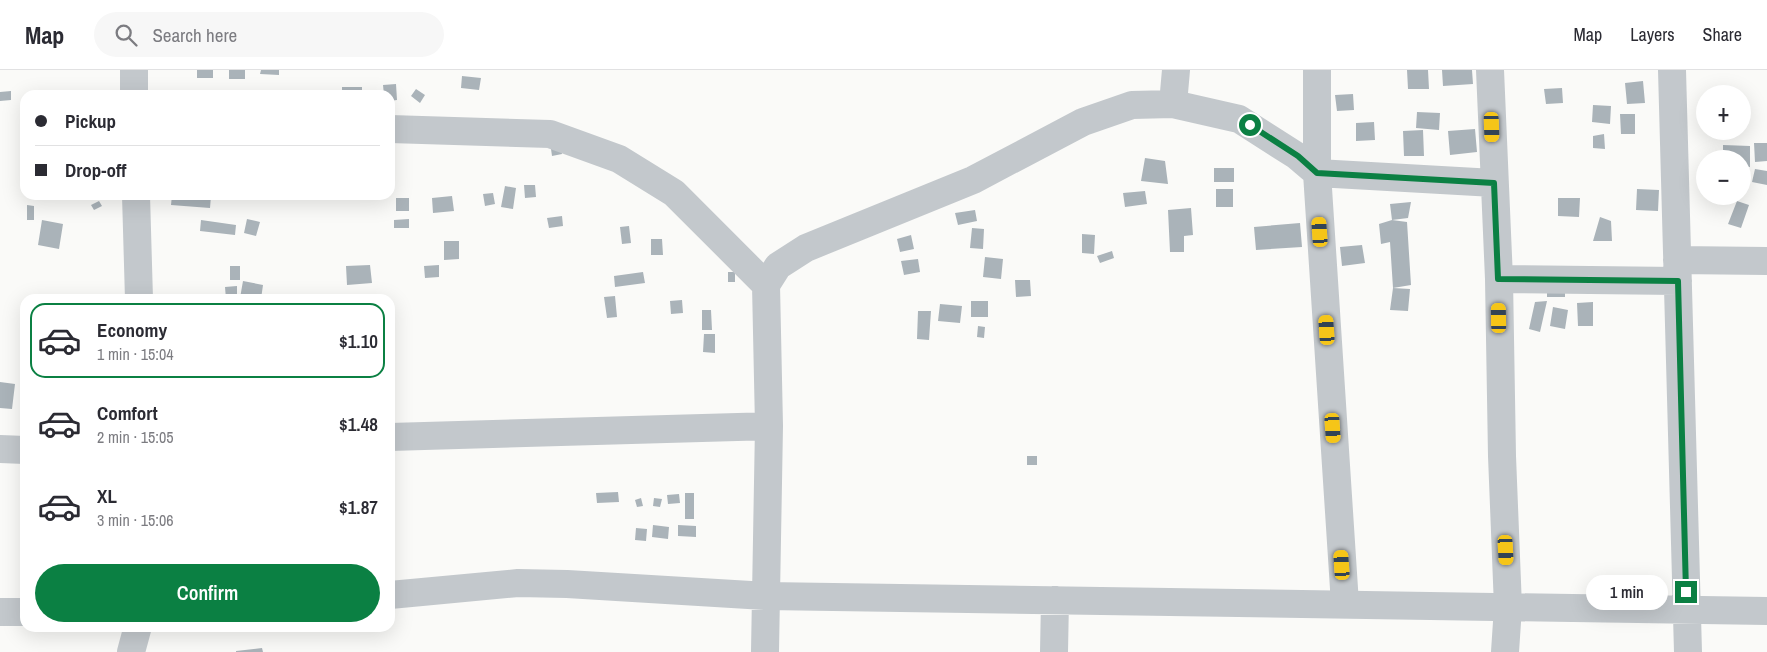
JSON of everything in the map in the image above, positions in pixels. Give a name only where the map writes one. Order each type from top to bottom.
[{"type":"street","points":[[134,70],[134,90]]},
{"type":"street","points":[[1173,104],[1176,70]]},
{"type":"street","points":[[1317,70],[1317,173],[1345,604]]},
{"type":"street","points":[[1490,70],[1508,607],[1504,652]]},
{"type":"street","points":[[1672,70],[1688,652]]},
{"type":"street","points":[[765,652],[769,426],[766,286],[778,266],[806,248],[973,180],[1083,122],[1132,105],[1173,104],[1239,119],[1298,156],[1317,173],[1494,183]]},
{"type":"street","points":[[395,129],[550,134],[618,159],[674,193],[766,286]]},
{"type":"street","points":[[136,200],[139,294]]},
{"type":"street","points":[[1498,279],[1677,270],[1767,261]]},
{"type":"street","points":[[395,437],[769,426]]},
{"type":"street","points":[[0,449],[20,450]]},
{"type":"street","points":[[395,595],[518,583],[567,584],[766,596],[1767,612]]},
{"type":"street","points":[[1054,652],[1055,600]]},
{"type":"street","points":[[0,612],[20,612]]},
{"type":"street","points":[[131,652],[136,632]]},
{"type":"building","points":[[197,70],[213,70],[213,78],[197,78]]},
{"type":"building","points":[[229,70],[245,70],[245,79],[229,79]]},
{"type":"building","points":[[261,70],[279,70],[279,75],[260,74]]},
{"type":"building","points":[[1407,70],[1428,70],[1429,89],[1408,89]]},
{"type":"building","points":[[1442,70],[1472,70],[1473,84],[1443,86]]},
{"type":"building","points":[[462,76],[481,78],[479,90],[461,88]]},
{"type":"building","points":[[1643,81],[1645,103],[1627,104],[1625,83]]},
{"type":"building","points":[[396,84],[397,100],[395,100],[395,90],[384,90],[383,85]]},
{"type":"building","points":[[342,87],[362,87],[362,90],[342,90]]},
{"type":"building","points":[[1562,88],[1563,103],[1546,104],[1544,89]]},
{"type":"building","points":[[416,89],[425,95],[420,103],[411,96]]},
{"type":"building","points":[[11,91],[11,100],[0,101],[0,92]]},
{"type":"building","points":[[1353,94],[1354,110],[1337,111],[1335,95]]},
{"type":"building","points":[[1593,105],[1611,106],[1610,124],[1592,122]]},
{"type":"building","points":[[1417,112],[1440,113],[1439,130],[1416,128]]},
{"type":"building","points":[[1620,114],[1635,114],[1635,134],[1621,134]]},
{"type":"building","points":[[1374,122],[1375,140],[1356,141],[1356,123]]},
{"type":"building","points":[[1475,129],[1477,152],[1450,155],[1448,131]]},
{"type":"building","points":[[1423,130],[1424,156],[1404,156],[1403,131]]},
{"type":"building","points":[[1604,134],[1605,149],[1593,148],[1593,136]]},
{"type":"building","points":[[1754,143],[1767,143],[1767,161],[1755,162]]},
{"type":"building","points":[[1723,145],[1750,146],[1750,150],[1723,150]]},
{"type":"building","points":[[561,147],[562,154],[552,156],[551,149]]},
{"type":"building","points":[[1145,158],[1165,161],[1168,184],[1141,181]]},
{"type":"building","points":[[1214,168],[1234,168],[1234,182],[1214,182]]},
{"type":"building","points":[[1755,169],[1767,171],[1767,185],[1752,182]]},
{"type":"building","points":[[524,185],[535,185],[536,197],[525,198]]},
{"type":"building","points":[[505,186],[516,188],[513,209],[501,207]]},
{"type":"building","points":[[1216,189],[1233,189],[1233,207],[1216,207]]},
{"type":"building","points":[[1637,189],[1659,190],[1658,211],[1636,210]]},
{"type":"building","points":[[1145,191],[1147,204],[1125,207],[1123,193]]},
{"type":"building","points":[[493,193],[495,204],[485,206],[483,194]]},
{"type":"building","points":[[452,196],[454,211],[433,213],[432,198]]},
{"type":"building","points":[[396,198],[409,198],[409,211],[396,211]]},
{"type":"building","points":[[1558,198],[1580,198],[1579,217],[1558,216]]},
{"type":"building","points":[[172,200],[211,200],[210,208],[171,205]]},
{"type":"building","points":[[99,201],[102,206],[94,210],[91,205]]},
{"type":"building","points":[[1411,202],[1408,218],[1392,220],[1390,204]]},
{"type":"building","points":[[27,205],[34,206],[34,220],[27,220]]},
{"type":"building","points":[[1735,205],[1749,205],[1741,228],[1728,224]]},
{"type":"building","points":[[1191,208],[1193,235],[1184,236],[1184,252],[1170,252],[1168,210]]},
{"type":"building","points":[[975,210],[977,221],[958,225],[955,213]]},
{"type":"building","points":[[562,216],[563,226],[549,228],[547,218]]},
{"type":"building","points":[[1600,217],[1611,221],[1612,241],[1593,241]]},
{"type":"building","points":[[247,219],[260,222],[256,236],[244,233]]},
{"type":"building","points":[[409,219],[409,228],[394,228],[394,220]]},
{"type":"building","points":[[42,220],[63,224],[59,249],[38,245]]},
{"type":"building","points":[[201,220],[236,225],[235,235],[200,231]]},
{"type":"building","points":[[1392,220],[1407,222],[1411,285],[1393,288],[1390,242],[1381,244],[1379,224]]},
{"type":"building","points":[[1300,223],[1302,247],[1256,250],[1254,227]]},
{"type":"building","points":[[629,226],[631,243],[622,244],[620,227]]},
{"type":"building","points":[[972,228],[984,229],[983,249],[970,248]]},
{"type":"building","points":[[1082,234],[1095,235],[1094,254],[1082,253]]},
{"type":"building","points":[[911,235],[914,249],[900,252],[897,239]]},
{"type":"building","points":[[651,239],[662,239],[663,255],[651,255]]},
{"type":"building","points":[[444,241],[459,241],[459,259],[444,260]]},
{"type":"building","points":[[1362,245],[1365,263],[1342,266],[1340,247]]},
{"type":"building","points":[[1112,251],[1114,258],[1100,263],[1097,256]]},
{"type":"building","points":[[985,257],[1003,259],[1001,279],[983,277]]},
{"type":"building","points":[[918,259],[920,272],[904,275],[901,261]]},
{"type":"building","points":[[370,265],[372,283],[347,285],[346,266]]},
{"type":"building","points":[[439,265],[439,277],[425,278],[424,266]]},
{"type":"building","points":[[230,266],[240,266],[240,280],[230,280]]},
{"type":"building","points":[[643,272],[645,283],[615,287],[614,276]]},
{"type":"building","points":[[728,272],[735,272],[735,282],[728,282]]},
{"type":"building","points":[[1015,280],[1030,280],[1031,296],[1016,297]]},
{"type":"building","points":[[243,281],[263,285],[262,294],[241,294]]},
{"type":"building","points":[[237,286],[237,294],[226,294],[225,287]]},
{"type":"building","points":[[1547,287],[1565,287],[1565,297],[1547,297]]},
{"type":"building","points":[[1393,288],[1410,289],[1408,311],[1390,310]]},
{"type":"building","points":[[615,296],[617,317],[607,318],[604,297]]},
{"type":"building","points":[[682,300],[683,313],[671,314],[670,301]]},
{"type":"building","points":[[971,301],[988,301],[988,317],[971,317]]},
{"type":"building","points":[[1547,301],[1540,332],[1529,329],[1535,302]]},
{"type":"building","points":[[1593,302],[1593,326],[1578,326],[1577,303]]},
{"type":"building","points":[[940,304],[962,306],[960,323],[938,321]]},
{"type":"building","points":[[1553,307],[1568,310],[1565,329],[1550,326]]},
{"type":"building","points":[[702,310],[711,310],[712,330],[702,330]]},
{"type":"building","points":[[918,311],[931,311],[929,340],[917,339]]},
{"type":"building","points":[[978,326],[985,327],[984,338],[977,337]]},
{"type":"building","points":[[704,334],[715,334],[715,353],[703,352]]},
{"type":"building","points":[[0,382],[15,384],[12,409],[0,408]]},
{"type":"building","points":[[1027,456],[1037,456],[1037,465],[1027,465]]},
{"type":"building","points":[[618,492],[619,502],[597,503],[596,493]]},
{"type":"building","points":[[685,493],[694,493],[694,519],[685,519]]},
{"type":"building","points":[[679,494],[680,503],[668,504],[667,495]]},
{"type":"building","points":[[641,498],[643,506],[637,507],[635,500]]},
{"type":"building","points":[[654,498],[662,499],[660,507],[653,506]]},
{"type":"building","points":[[653,525],[669,527],[668,539],[652,537]]},
{"type":"building","points":[[678,525],[696,526],[696,537],[678,536]]},
{"type":"building","points":[[636,528],[647,529],[646,541],[635,540]]},
{"type":"building","points":[[262,648],[263,652],[236,652],[236,651]]},
{"type":"route","points":[[1250,125],[1298,156],[1317,173],[1494,183],[1498,279],[1678,281],[1686,592]]}]
